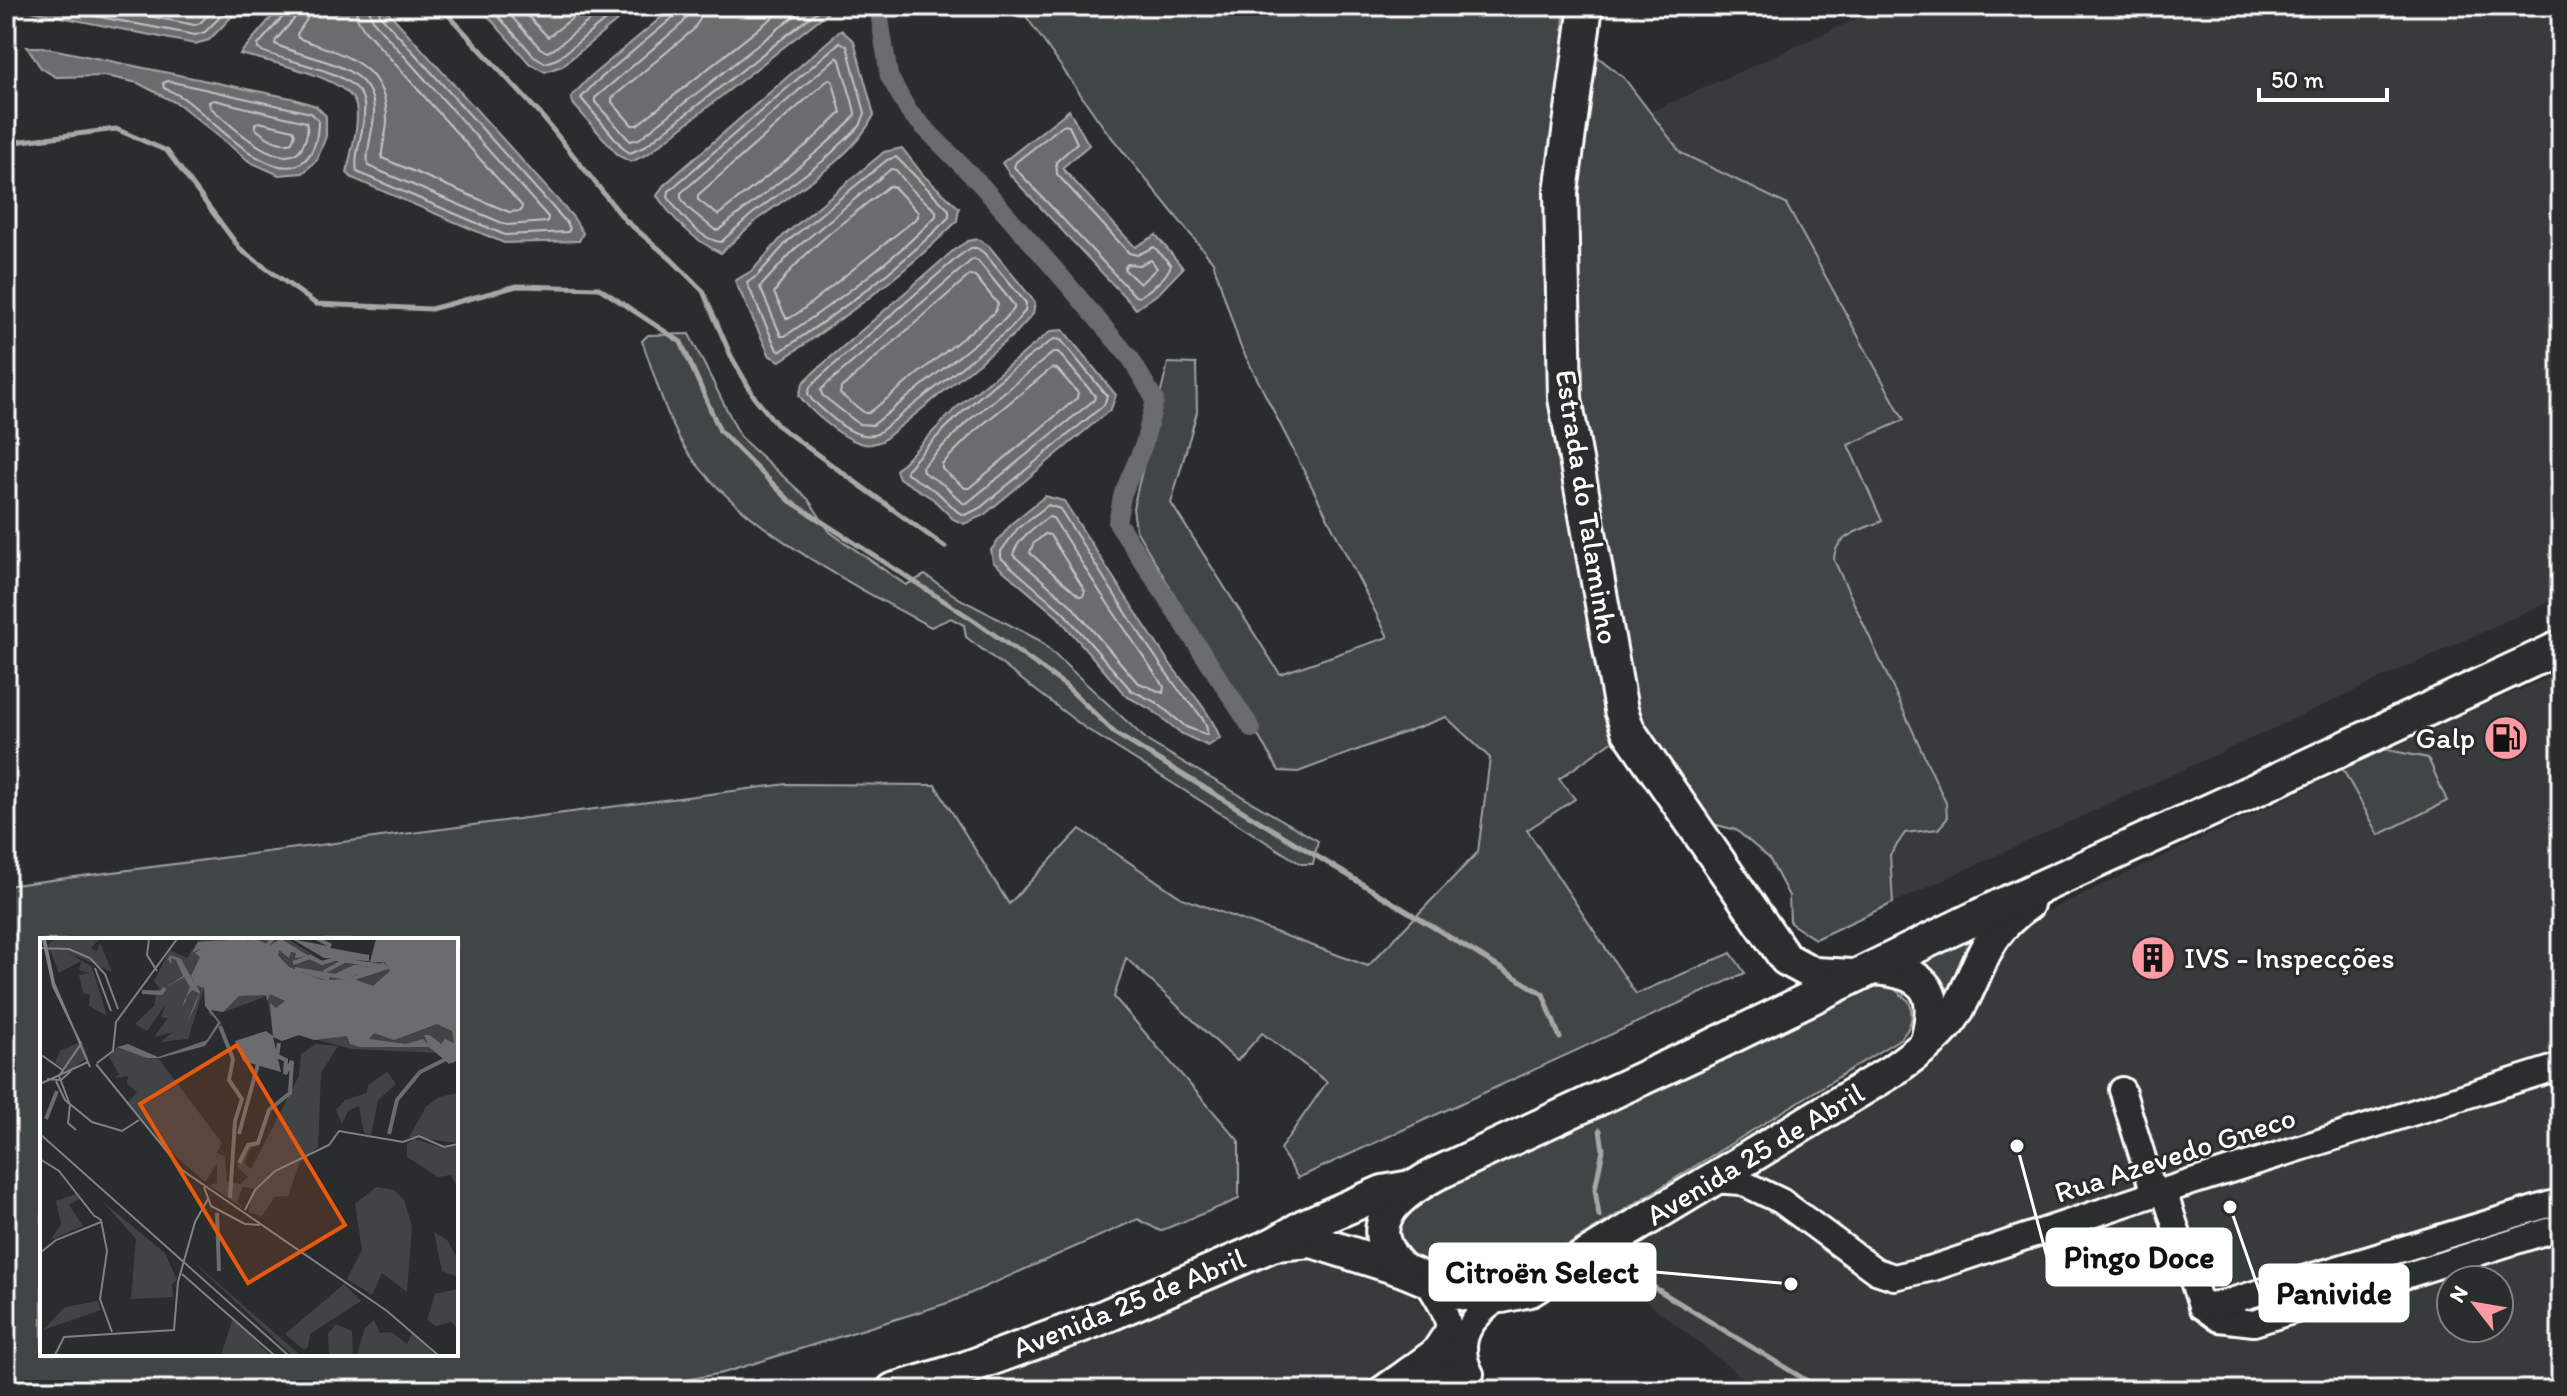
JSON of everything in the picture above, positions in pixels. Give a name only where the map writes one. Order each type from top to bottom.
[{"type":"main road","name":"Estrada do Talaminho","points":[[1586,6],[1561,192],[1562,335],[1565,398],[1590,527],[1615,687],[1628,730],[1786,959]]},
{"type":"main road","name":"Avenida 25 de Abril","points":[[893,1390],[1057,1335],[1274,1244],[1304,1226],[1383,1192],[1411,1187],[2012,900],[2561,647]]},
{"type":"main road","name":"Avenida 25 de Abril","points":[[1274,1244],[1312,1241],[1475,1296],[1502,1296],[1530,1290],[1892,1071],[1926,1045],[1956,1012],[1992,936],[2017,910],[2061,879]]},
{"type":"main road","points":[[1770,1017],[1782,989],[1786,959],[1814,974],[1896,970],[1917,978],[1932,1001],[1933,1019],[1926,1045]]},
{"type":"main road","name":"Avenida 25 de Abril","points":[[1411,1187],[1390,1206],[1383,1222],[1382,1237],[1387,1252],[1415,1276]]},
{"type":"street","name":"Rua Azevedo Gneco","points":[[1712,1180],[1741,1182],[1781,1201],[1876,1271],[1894,1277],[1933,1268],[2159,1192],[2561,1066]]},
{"type":"street","points":[[2122,1090],[2201,1306],[2219,1319],[2254,1323],[2561,1227]]},
{"type":"street","points":[[1779,1140],[1770,1151],[1767,1167],[1771,1185],[1781,1201]]},
{"type":"street","points":[[2201,1306],[2224,1303],[2561,1201]]},
{"type":"street","points":[[1415,1276],[1446,1317],[1451,1360],[1469,1387]]},
{"type":"street","points":[[1469,1387],[1466,1330],[1481,1311],[1502,1296]]},
{"type":"street","points":[[1380,1390],[1434,1351],[1448,1330]]},
{"type":"street","points":[[1407,1371],[1435,1370],[1469,1387]]},
{"type":"shaded area","points":[[1019,6],[1565,6],[1563,29],[1624,78],[1681,153],[1786,204],[1904,420],[1848,445],[1882,521],[1844,539],[1835,552],[1834,560],[1946,803],[1947,819],[1938,829],[1905,833],[1890,855],[1893,903],[1815,939],[1790,923],[1789,896],[1769,858],[1736,830],[1705,822],[1618,737],[1559,779],[1575,799],[1527,830],[1636,994],[1731,953],[1745,973],[1298,1178],[1280,1149],[1327,1082],[1262,1033],[1237,1061],[1126,958],[1114,997],[1239,1141],[1239,1199],[1160,1231],[1138,1219],[951,1302],[723,1373],[630,1390],[6,1390],[6,886],[787,784],[935,785],[1009,904],[1080,829],[1182,898],[1368,966],[1478,852],[1490,758],[1446,717],[1298,772],[1279,771],[1136,530],[1133,508],[1168,363],[1196,364],[1197,412],[1171,503],[1280,674],[1388,637],[1240,345],[1213,262],[1104,128]]},
{"type":"shaded area","points":[[1885,6],[2561,6],[2561,596],[1815,939],[1628,122]]},
{"type":"shaded area","points":[[689,334],[741,438],[808,499],[830,532],[906,585],[925,575],[960,599],[1039,640],[1149,742],[1318,841],[1313,864],[1301,864],[1085,728],[966,637],[964,625],[951,618],[931,627],[830,571],[730,499],[703,472],[682,443],[642,341],[648,335]]},
{"type":"shaded area","points":[[2561,672],[2561,1390],[1758,1390],[1598,1263],[1939,1048],[2024,922],[2466,713]]},
{"type":"shaded area","points":[[2383,749],[2428,758],[2447,801],[2379,835],[2342,768]]},
{"type":"shaded area","points":[[1994,919],[1950,1009],[1904,963]]},
{"type":"shaded area","points":[[1882,985],[1893,988],[1909,1001],[1911,1020],[1901,1038],[1531,1268],[1491,1277],[1466,1275],[1418,1259],[1401,1242],[1399,1222],[1412,1202]]},
{"type":"shaded area","points":[[1290,1256],[1320,1258],[1370,1273],[1406,1290],[1424,1306],[1481,1390],[932,1390]]},
{"type":"water","points":[[6,6],[242,6],[209,40],[195,44]]},
{"type":"water","points":[[281,6],[383,6],[573,217],[583,233],[579,241],[504,243],[352,178],[347,173],[357,114],[351,96],[306,72],[240,54]]},
{"type":"water","points":[[479,6],[635,6],[562,66],[545,72],[529,63]]},
{"type":"water","points":[[675,6],[836,6],[648,154],[631,162],[619,156],[574,105],[571,97],[590,77]]},
{"type":"water","points":[[841,30],[854,41],[874,115],[864,131],[838,160],[758,219],[721,253],[693,236],[657,196],[663,186]]},
{"type":"water","points":[[27,47],[42,47],[291,98],[316,106],[326,116],[326,136],[317,160],[303,173],[279,175],[250,162],[180,105],[138,83],[106,76],[56,77],[41,68]]},
{"type":"water","points":[[1069,110],[1089,145],[1062,168],[1135,247],[1156,235],[1183,268],[1159,293],[1136,309],[1002,163]]},
{"type":"water","points":[[902,148],[924,176],[959,208],[957,221],[894,278],[826,329],[780,361],[770,356],[735,281],[753,270],[783,236],[884,152]]},
{"type":"water","points":[[978,239],[989,246],[1035,302],[1033,314],[1016,333],[882,441],[868,445],[856,441],[837,431],[811,409],[799,395],[803,383],[955,249]]},
{"type":"water","points":[[1063,330],[1116,395],[1111,409],[984,515],[964,524],[953,519],[933,499],[899,478],[896,470],[956,408],[1051,331]]},
{"type":"water","points":[[1045,496],[1064,501],[1169,662],[1204,708],[1220,738],[1208,746],[1182,734],[1152,710],[1126,696],[1058,617],[993,562],[991,550],[1012,523]]},
{"type":"waterway","points":[[440,6],[541,115],[625,220],[703,291],[731,356],[755,398],[778,426],[945,547]]},
{"type":"waterway","points":[[878,6],[889,76],[909,112],[982,186],[1058,273],[1131,359],[1155,400],[1144,444],[1123,493],[1117,522],[1252,729]]},
{"type":"waterway","points":[[6,141],[116,129],[167,151],[241,250],[316,304],[431,309],[517,286],[599,288],[681,342],[720,431],[790,501],[975,621],[1065,685],[1116,734],[1543,994],[1560,1038]]},
{"type":"waterway","points":[[1599,1216],[1595,1189],[1603,1150],[1600,1130]]},
{"type":"waterway","points":[[1619,1266],[1822,1390]]},
{"type":"place","name":"Galp","points":[[2506,738]]},
{"type":"place","name":"IVS - Inspecções","points":[[2153,958]]},
{"type":"place","name":"Pingo Doce","points":[[2017,1146]]},
{"type":"place","name":"Panivide","points":[[2230,1207]]},
{"type":"place","name":"Citroën Select","points":[[1791,1284]]}]
